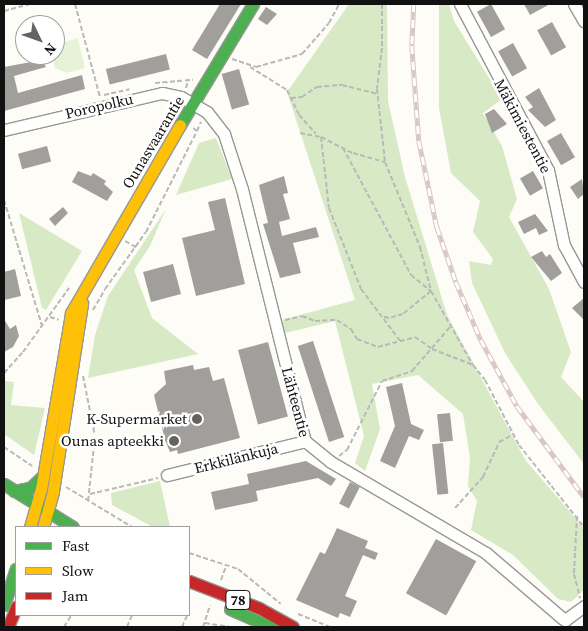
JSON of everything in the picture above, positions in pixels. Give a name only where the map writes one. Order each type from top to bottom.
[{"type":"street","name":"Ounasvaarantie","points":[[33,516],[68,324],[81,296],[253,4]]},
{"type":"street","name":"Mäkimiestentie","points":[[460,4],[548,170],[564,245],[584,282]]},
{"type":"street","points":[[574,4],[584,22]]},
{"type":"street","name":"Poropolku","points":[[4,130],[162,93],[194,103]]},
{"type":"street","name":"Lähteentie","points":[[194,103],[207,112],[224,134],[276,323],[305,441],[331,462],[486,553],[565,620],[584,606]]},
{"type":"street","name":"Ounasvaarantie","points":[[46,522],[73,373],[81,296]]},
{"type":"street","name":"Erkkilänkuja","points":[[167,475],[305,441]]},
{"type":"street","points":[[9,494],[30,488],[40,472]]},
{"type":"street","points":[[4,484],[9,494],[33,516],[46,522],[68,526]]},
{"type":"street","points":[[4,604],[15,572]]},
{"type":"street","name":"78","points":[[190,581],[259,608],[289,626]]},
{"type":"street","name":"78","points":[[190,592],[267,626],[289,626]]},
{"type":"street","points":[[8,627],[15,610]]},
{"type":"path","points":[[4,11],[31,4]]},
{"type":"path","points":[[75,4],[98,97],[131,89]]},
{"type":"path","points":[[250,67],[305,53],[339,4]]},
{"type":"path","points":[[382,4],[378,95],[386,162],[420,248],[431,291],[473,365],[485,380],[512,435],[584,527]]},
{"type":"path","points":[[232,59],[250,67],[288,90],[300,115],[316,134],[343,148],[386,162]]},
{"type":"path","points":[[150,85],[197,80]]},
{"type":"path","points":[[184,91],[188,81]]},
{"type":"path","points":[[292,98],[302,97],[317,87],[342,85],[378,95]]},
{"type":"path","points":[[93,312],[104,289],[146,232],[197,131],[182,123]]},
{"type":"path","points":[[300,134],[316,134]]},
{"type":"path","points":[[321,137],[329,208],[361,288],[400,342]]},
{"type":"path","points":[[343,148],[411,276],[431,291]]},
{"type":"path","points":[[4,200],[42,326]]},
{"type":"path","points":[[381,316],[389,318],[403,314],[431,291]]},
{"type":"path","points":[[276,323],[302,316],[315,321],[337,320],[368,344],[378,347],[415,337],[432,349],[473,365]]},
{"type":"path","points":[[50,317],[64,321]]},
{"type":"path","points":[[331,462],[347,450],[382,381],[412,371],[450,327]]},
{"type":"path","points":[[83,373],[96,436],[88,501]]},
{"type":"path","points":[[455,508],[483,477],[499,442],[512,435]]},
{"type":"path","points":[[4,447],[40,472]]},
{"type":"path","points":[[90,494],[167,475]]},
{"type":"path","points":[[60,483],[130,526]]},
{"type":"path","points":[[576,516],[574,574],[584,606]]},
{"type":"path","points":[[190,554],[243,572],[284,606]]},
{"type":"path","points":[[220,582],[226,565]]},
{"type":"path","points":[[203,627],[210,605]]},
{"type":"path","points":[[291,611],[331,627]]},
{"type":"path","points":[[64,627],[71,616]]},
{"type":"path","points":[[182,627],[187,616]]},
{"type":"path","points":[[205,623],[228,627]]},
{"type":"green space","points":[[349,4],[387,4],[388,101],[405,177],[447,315],[526,461],[584,528],[584,590],[571,602],[558,599],[513,555],[471,530],[477,501],[468,486],[470,458],[463,414],[418,375],[372,384],[380,429],[365,471],[355,463],[364,436],[335,321],[285,333],[282,320],[355,300],[287,92]]},
{"type":"green space","points":[[439,4],[449,4],[454,21],[502,99],[483,113],[502,146],[517,199],[509,217],[549,289],[571,352],[561,377],[584,402],[584,464],[538,404],[505,353],[472,283],[469,261],[491,265],[493,259],[473,232],[480,201],[451,173],[439,108]]},
{"type":"green space","points":[[78,38],[85,68],[67,73],[55,68],[54,65],[65,65],[65,42]]},
{"type":"green space","points":[[216,138],[232,179],[176,195],[199,143]]},
{"type":"green space","points":[[166,209],[150,246],[134,270],[152,318],[198,354],[88,378],[95,335],[108,296]]},
{"type":"green space","points":[[19,213],[82,251],[46,310],[42,308]]},
{"type":"green space","points":[[4,381],[14,382],[11,405],[45,408],[34,455],[4,434]]},
{"type":"green space","points":[[160,481],[170,526],[151,526],[112,505],[111,493]]},
{"type":"building","points":[[220,4],[241,4],[207,59],[192,50]]},
{"type":"building","points":[[491,4],[505,29],[491,37],[477,12]]},
{"type":"building","points":[[524,4],[550,4],[530,15]]},
{"type":"building","points":[[266,7],[277,14],[267,25],[258,19]]},
{"type":"building","points":[[552,22],[566,47],[551,56],[537,30]]},
{"type":"building","points":[[513,43],[527,68],[512,77],[498,51]]},
{"type":"building","points":[[166,54],[170,70],[110,85],[106,69]]},
{"type":"building","points":[[15,65],[45,65],[46,67],[14,76],[18,93],[82,75],[85,89],[4,111],[4,67]]},
{"type":"building","points":[[239,69],[249,105],[232,110],[222,74]]},
{"type":"building","points":[[539,88],[556,120],[545,127],[528,110],[533,107],[525,97]]},
{"type":"building","points":[[494,109],[507,124],[492,133],[485,114]]},
{"type":"building","points":[[561,133],[575,157],[561,165],[547,141]]},
{"type":"building","points":[[47,146],[51,161],[22,169],[18,154]]},
{"type":"building","points":[[78,171],[91,176],[93,173],[106,181],[104,184],[113,192],[107,201],[72,182]]},
{"type":"building","points":[[533,171],[543,188],[530,196],[520,179]]},
{"type":"building","points":[[284,176],[288,193],[283,194],[290,219],[279,222],[282,236],[316,227],[319,237],[293,243],[301,273],[280,278],[263,224],[268,223],[259,185]]},
{"type":"building","points":[[582,179],[584,194],[578,199],[570,187]]},
{"type":"building","points":[[225,198],[245,284],[196,296],[182,238],[215,230],[208,202]]},
{"type":"building","points":[[63,207],[68,213],[55,226],[49,219]]},
{"type":"building","points":[[535,214],[548,231],[539,235],[536,228],[524,234],[518,222]]},
{"type":"building","points":[[542,251],[546,257],[550,254],[562,273],[551,281],[531,257]]},
{"type":"building","points":[[173,264],[181,294],[151,302],[143,272]]},
{"type":"building","points":[[15,269],[21,296],[4,300],[4,272]]},
{"type":"building","points":[[584,298],[584,320],[572,308]]},
{"type":"building","points":[[4,319],[10,329],[16,325],[19,336],[13,347],[4,352]]},
{"type":"building","points":[[313,341],[344,437],[329,442],[298,346]]},
{"type":"building","points":[[268,342],[288,416],[258,424],[238,350]]},
{"type":"building","name":"K-Supermarket","points":[[193,365],[194,370],[209,367],[213,381],[224,378],[240,438],[178,454],[177,450],[170,452],[165,440],[154,395],[166,384],[164,371]]},
{"type":"building","points":[[402,383],[411,424],[424,430],[419,440],[409,436],[395,468],[380,461],[395,426],[386,387]]},
{"type":"building","points":[[450,413],[453,441],[440,442],[437,414]]},
{"type":"building","points":[[443,443],[448,494],[437,495],[432,444]]},
{"type":"building","points":[[306,461],[336,479],[331,486],[318,478],[256,491],[258,501],[215,510],[211,492],[249,484],[247,474]]},
{"type":"building","points":[[350,482],[360,487],[349,508],[339,503]]},
{"type":"building","points":[[337,528],[368,541],[365,548],[378,553],[375,560],[363,555],[345,596],[357,601],[350,617],[340,613],[338,618],[296,600],[320,552],[325,554]]},
{"type":"building","points":[[436,539],[476,561],[446,616],[406,593]]},
{"type":"railway","points":[[414,4],[412,46],[419,141],[437,227],[456,282],[481,340],[517,406],[584,497]]},
{"type":"traffic: fast","points":[[180,125],[253,4]]},
{"type":"traffic: fast","points":[[14,491],[30,488],[43,476]]},
{"type":"traffic: fast","points":[[4,484],[71,526]]},
{"type":"traffic: fast","points":[[4,605],[15,572]]},
{"type":"traffic: fast","points":[[230,609],[267,625],[280,625]]},
{"type":"traffic: slow","points":[[30,526],[41,489],[71,313],[180,125]]},
{"type":"traffic: slow","points":[[43,526],[53,491],[82,303]]},
{"type":"traffic: jam","points":[[190,581],[259,608],[293,627]]},
{"type":"traffic: jam","points":[[8,627],[15,610]]},
{"type":"place","name":"K-Supermarket","points":[[197,419]]},
{"type":"place","name":"Ounas apteekki","points":[[174,441]]}]
